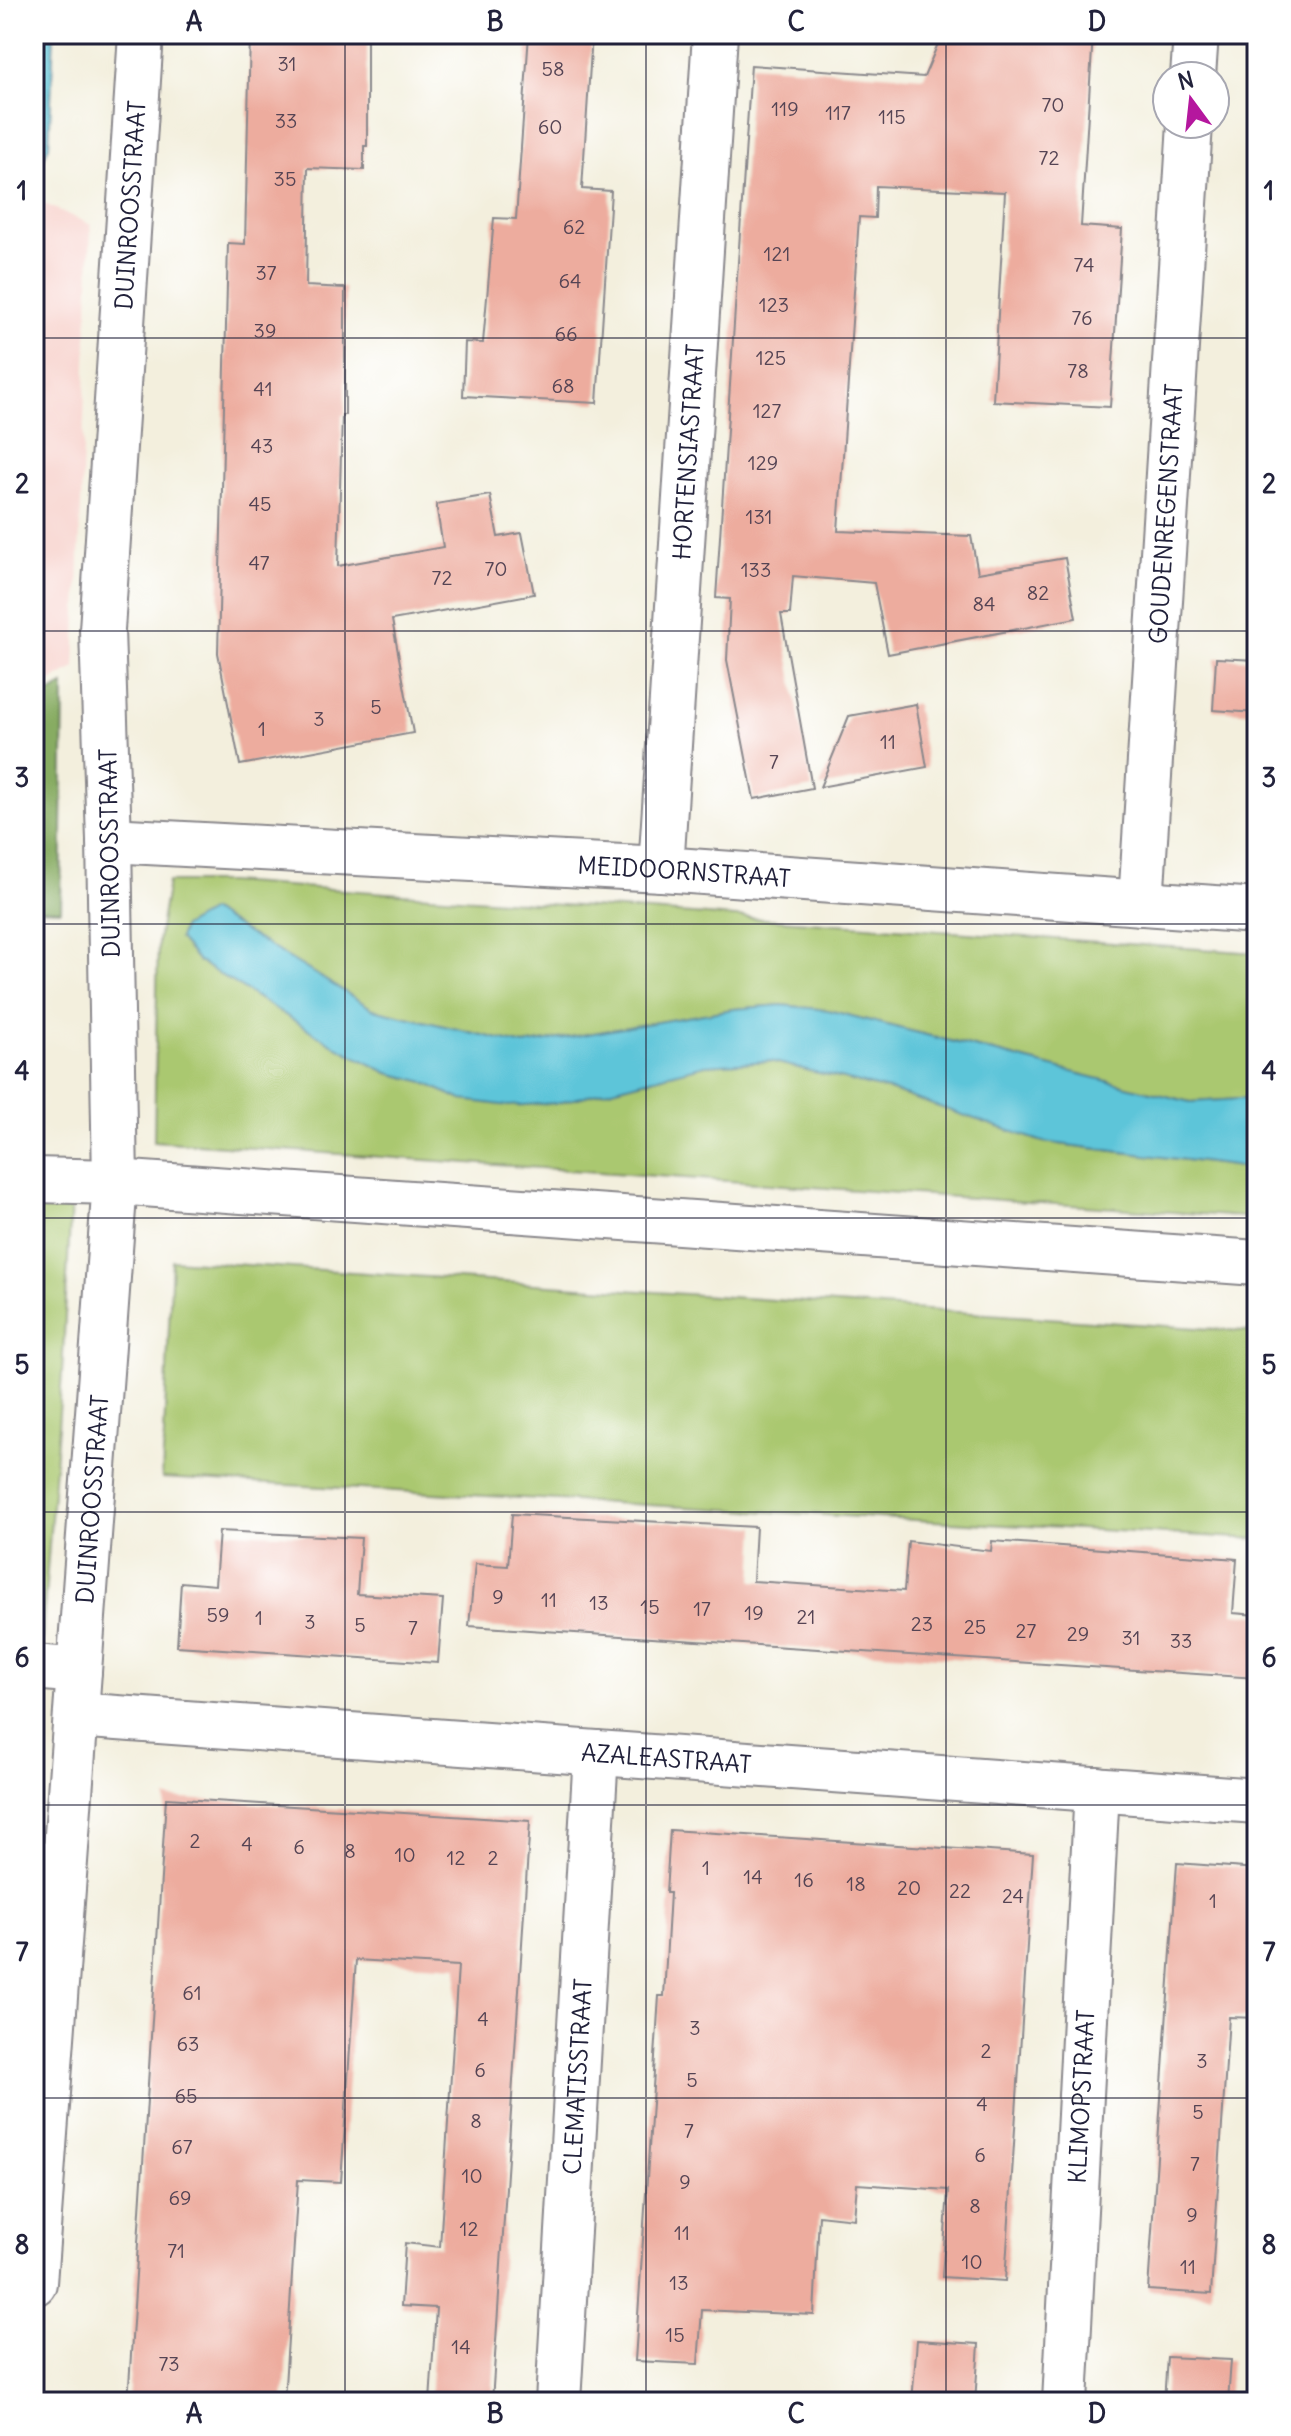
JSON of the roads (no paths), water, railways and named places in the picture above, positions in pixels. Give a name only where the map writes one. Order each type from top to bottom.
[{"type":"street","name":"DUINROOSSTRAAT","points":[[34,2283],[52,1804],[76,1715],[115,1182],[102,630],[141,34]]},
{"type":"street","name":"HORTENSIASTRAAT","points":[[661,869],[715,34]]},
{"type":"street","points":[[1194,60],[1196,34]]},
{"type":"street","name":"GOUDENREGENSTRAAT","points":[[1141,903],[1189,140]]},
{"type":"street","name":"MEIDOORNSTRAAT","points":[[109,840],[661,869],[1257,911]]},
{"type":"street","points":[[34,1180],[115,1182],[1257,1263]]},
{"type":"street","points":[[34,1667],[79,1671]]},
{"type":"street","name":"AZALEASTRAAT","points":[[76,1715],[1257,1801]]},
{"type":"street","name":"CLEMATISSTRAAT","points":[[558,2402],[596,1753]]},
{"type":"street","name":"KLIMOPSTRAAT","points":[[1065,2402],[1097,1789]]},
{"type":"water","points":[[34,34],[54,34],[49,146],[34,179]]},
{"type":"water","points":[[211,911],[373,1009],[524,1045],[733,1009],[781,1005],[828,1010],[1190,1102],[1257,1098],[1257,1169],[1043,1142],[892,1091],[770,1061],[705,1065],[558,1103],[509,1106],[462,1100],[421,1081],[388,1073],[337,1047],[198,961],[179,939],[183,927]]}]
